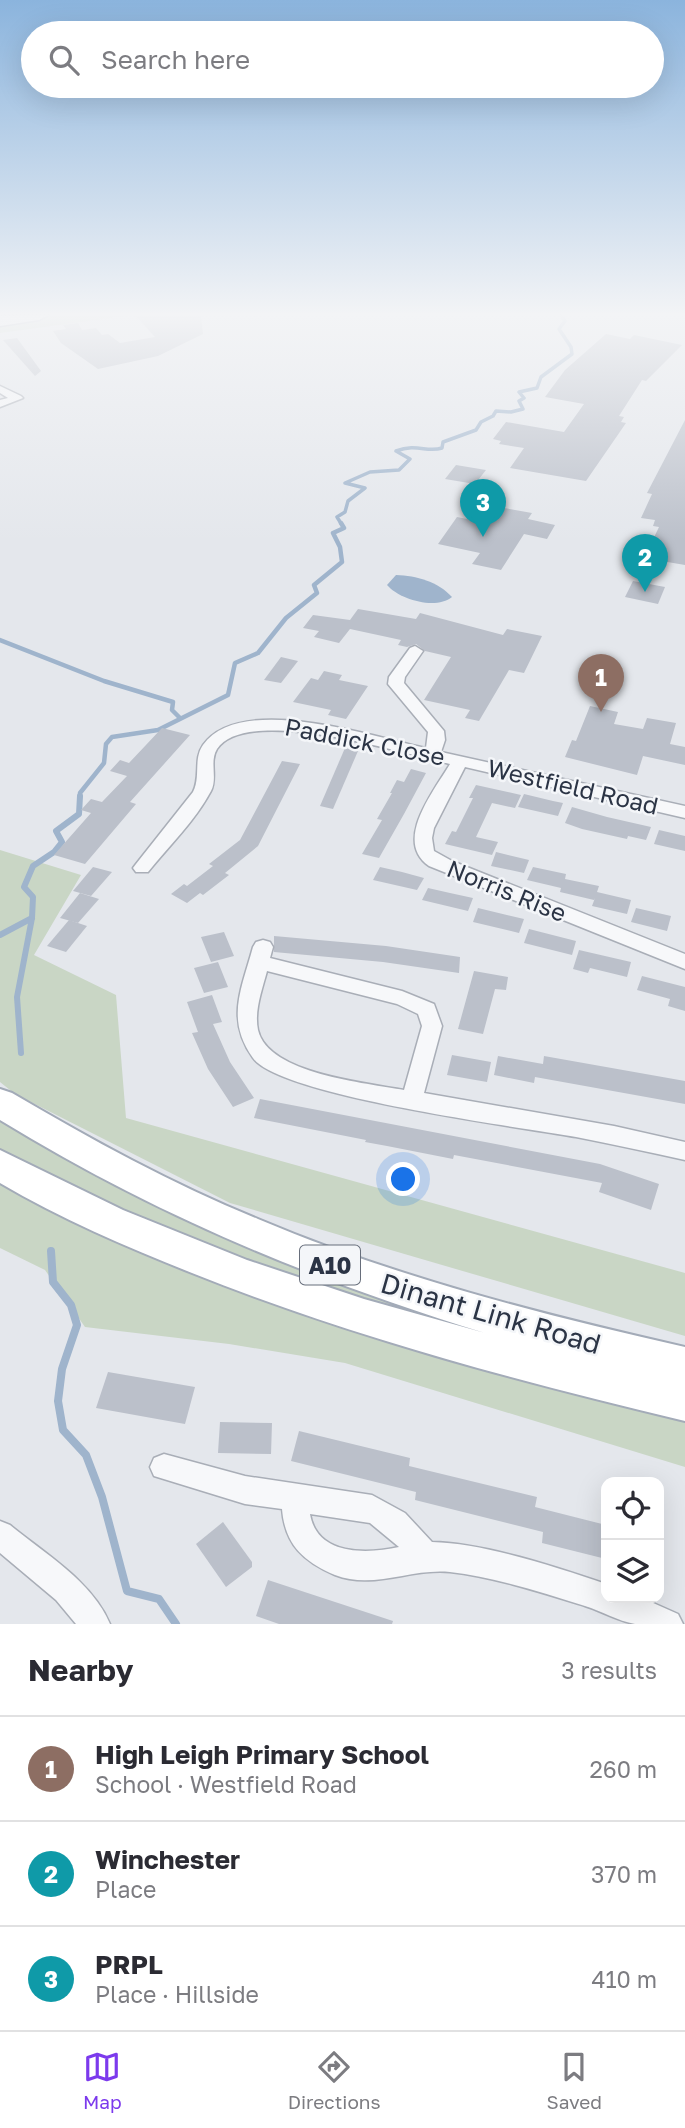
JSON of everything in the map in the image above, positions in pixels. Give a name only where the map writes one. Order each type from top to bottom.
[{"type":"main road","name":"Dinant Link Road","points":[[0,1103],[106,1166],[231,1226],[312,1259],[508,1321],[685,1366]]},
{"type":"main road","name":"Dinant Link Road","points":[[0,1165],[136,1233],[276,1287],[500,1355],[685,1401]]},
{"type":"street","points":[[0,404],[17,398],[3,391]]},
{"type":"street","points":[[415,650],[397,677],[396,684],[436,731],[437,740],[432,753]]},
{"type":"street","name":"Paddick Close","points":[[142,868],[203,791],[205,762],[211,745],[232,731],[258,724],[282,725],[461,760]]},
{"type":"street","name":"Westfield Road","points":[[461,760],[685,812]]},
{"type":"street","name":"Norris Rise","points":[[461,760],[424,832],[423,848],[428,855],[454,869],[685,962]]},
{"type":"street","points":[[412,1099],[432,1026],[426,1009],[402,998],[261,955],[248,1003],[247,1023],[251,1038],[262,1055],[284,1070],[318,1082],[412,1099],[614,1135],[685,1151]]},
{"type":"street","points":[[164,1467],[245,1490],[354,1504],[388,1515],[401,1526],[424,1556]]},
{"type":"street","points":[[296,1498],[296,1521],[301,1534],[317,1552],[332,1559],[365,1567],[382,1567],[424,1556],[457,1558],[616,1601],[668,1624]]},
{"type":"street","points":[[0,1535],[66,1590],[95,1624]]},
{"type":"green space","points":[[0,850],[81,875],[34,955],[116,995],[126,1118],[685,1273],[685,1336],[230,1203],[15,1094],[0,1082]]},
{"type":"green space","points":[[0,1115],[569,1350],[430,1324],[185,1240],[0,1151]]},
{"type":"green space","points":[[0,1184],[149,1254],[305,1315],[685,1414],[685,1467],[345,1363],[229,1344],[85,1327],[45,1270],[0,1248]]},
{"type":"water","points":[[396,575],[426,580],[452,597],[437,603],[409,599],[387,585]]},
{"type":"building","points":[[550,391],[635,391],[619,416],[624,417],[621,422],[626,423],[586,481],[510,468],[524,448],[499,444],[501,441],[493,439],[506,422],[564,432],[584,404],[545,397]]},
{"type":"building","points":[[685,420],[685,565],[644,558],[659,527],[653,526],[655,520],[641,518],[652,494],[647,493]]},
{"type":"building","points":[[456,465],[486,470],[475,484],[445,479]]},
{"type":"building","points":[[488,505],[532,513],[528,519],[555,525],[547,539],[524,534],[501,570],[472,564],[480,553],[438,544],[457,517],[477,521]]},
{"type":"building","points":[[633,581],[665,587],[658,604],[625,597]]},
{"type":"building","points":[[358,609],[416,619],[420,613],[503,635],[507,629],[542,636],[524,673],[509,670],[479,721],[465,718],[470,710],[424,700],[451,657],[425,651],[416,644],[407,647],[398,645],[401,640],[350,629],[339,643],[314,637],[319,631],[303,628],[313,615],[350,620]]},
{"type":"building","points":[[281,657],[298,661],[281,683],[264,680]]},
{"type":"building","points":[[324,671],[342,675],[339,680],[368,686],[346,719],[328,715],[331,710],[293,702],[311,678],[318,680]]},
{"type":"building","points":[[590,706],[618,712],[614,724],[643,729],[647,718],[676,723],[670,744],[685,747],[685,765],[643,756],[637,775],[565,757],[572,740],[576,741]]},
{"type":"building","points":[[162,728],[190,735],[130,802],[136,804],[85,864],[54,855],[91,813],[81,810],[91,799],[102,802],[127,776],[110,771],[120,760],[129,763]]},
{"type":"building","points":[[345,748],[358,751],[333,809],[320,806]]},
{"type":"building","points":[[282,761],[300,764],[258,846],[225,873],[229,875],[203,895],[200,893],[187,903],[171,894],[184,884],[187,886],[213,866],[209,864],[240,840]]},
{"type":"building","points":[[411,769],[426,773],[379,858],[362,854],[382,820],[377,819],[397,780],[404,782]]},
{"type":"building","points":[[476,785],[521,795],[515,808],[492,803],[476,837],[498,842],[492,855],[445,844],[452,831],[456,832],[473,798],[469,798]]},
{"type":"building","points":[[524,794],[563,803],[558,816],[518,807]]},
{"type":"building","points":[[572,807],[651,827],[646,840],[628,836],[627,839],[582,829],[565,823]]},
{"type":"building","points":[[659,830],[685,836],[685,851],[654,844]]},
{"type":"building","points":[[496,852],[529,860],[524,873],[491,866]]},
{"type":"building","points":[[93,867],[112,872],[91,896],[73,891]]},
{"type":"building","points":[[380,867],[424,878],[417,890],[373,880]]},
{"type":"building","points":[[533,867],[566,874],[565,879],[599,886],[597,892],[631,900],[627,914],[592,906],[595,898],[594,900],[560,892],[561,888],[527,880]]},
{"type":"building","points":[[428,888],[473,898],[468,911],[422,900]]},
{"type":"building","points":[[80,893],[99,899],[78,923],[60,918]]},
{"type":"building","points":[[478,908],[524,919],[519,933],[473,922]]},
{"type":"building","points":[[636,908],[671,916],[667,931],[631,922]]},
{"type":"building","points":[[69,920],[87,926],[66,952],[47,946]]},
{"type":"building","points":[[529,929],[576,941],[572,955],[524,943]]},
{"type":"building","points":[[224,932],[234,956],[211,962],[201,937]]},
{"type":"building","points":[[274,936],[386,946],[460,957],[459,973],[383,962],[274,952]]},
{"type":"building","points":[[579,950],[631,962],[627,977],[590,968],[588,973],[573,969]]},
{"type":"building","points":[[218,962],[228,987],[204,993],[194,968]]},
{"type":"building","points":[[474,971],[508,977],[506,990],[495,989],[483,1034],[458,1029]]},
{"type":"building","points":[[642,976],[685,987],[685,1011],[668,1006],[670,999],[637,990]]},
{"type":"building","points":[[212,995],[222,1022],[213,1024],[230,1062],[254,1098],[233,1107],[208,1069],[192,1033],[198,1032],[187,1002]]},
{"type":"building","points":[[452,1055],[491,1062],[487,1082],[447,1075]]},
{"type":"building","points":[[498,1056],[543,1064],[544,1056],[685,1081],[685,1104],[535,1077],[534,1083],[494,1075]]},
{"type":"building","points":[[260,1099],[600,1164],[659,1184],[651,1210],[599,1192],[602,1183],[454,1155],[453,1159],[254,1118]]},
{"type":"building","points":[[108,1372],[195,1387],[185,1424],[96,1408]]},
{"type":"building","points":[[220,1422],[272,1423],[271,1454],[218,1453]]},
{"type":"building","points":[[299,1431],[410,1458],[409,1466],[537,1497],[535,1507],[601,1524],[601,1558],[542,1543],[543,1532],[415,1500],[416,1492],[291,1461]]},
{"type":"building","points":[[223,1522],[252,1562],[252,1567],[226,1587],[196,1544]]},
{"type":"building","points":[[268,1580],[393,1621],[392,1624],[279,1624],[256,1616]]},
{"type":"waterway","points":[[342,525],[337,517],[345,512],[348,501],[365,488],[345,483],[370,472],[399,470],[410,459],[396,451],[442,448],[443,442],[476,430],[481,422],[493,416],[496,411],[511,412],[523,409],[519,401],[524,398],[519,392],[524,391]]},
{"type":"waterway","points":[[80,796],[104,763],[106,744],[112,737],[158,730],[228,695],[235,663],[258,653],[286,618],[317,593],[314,585],[342,562],[340,547],[333,533],[344,528],[341,523]]},
{"type":"waterway","points":[[0,640],[104,681],[173,702],[172,710],[180,718]]},
{"type":"waterway","points":[[32,918],[33,897],[24,887],[33,866],[54,852],[62,842],[56,831],[79,814],[80,796]]},
{"type":"waterway","points":[[0,935],[32,918]]},
{"type":"waterway","points":[[21,1053],[17,997],[32,918]]},
{"type":"waterway","points":[[51,1251],[53,1282],[71,1305],[77,1325],[62,1369],[58,1401],[63,1430],[86,1455],[102,1497],[127,1591],[159,1599],[176,1624]]},
{"type":"place","name":"PRPL","points":[[483,537]]},
{"type":"place","name":"Winchester","points":[[645,592]]},
{"type":"place","name":"High Leigh Primary School","points":[[601,712]]}]
